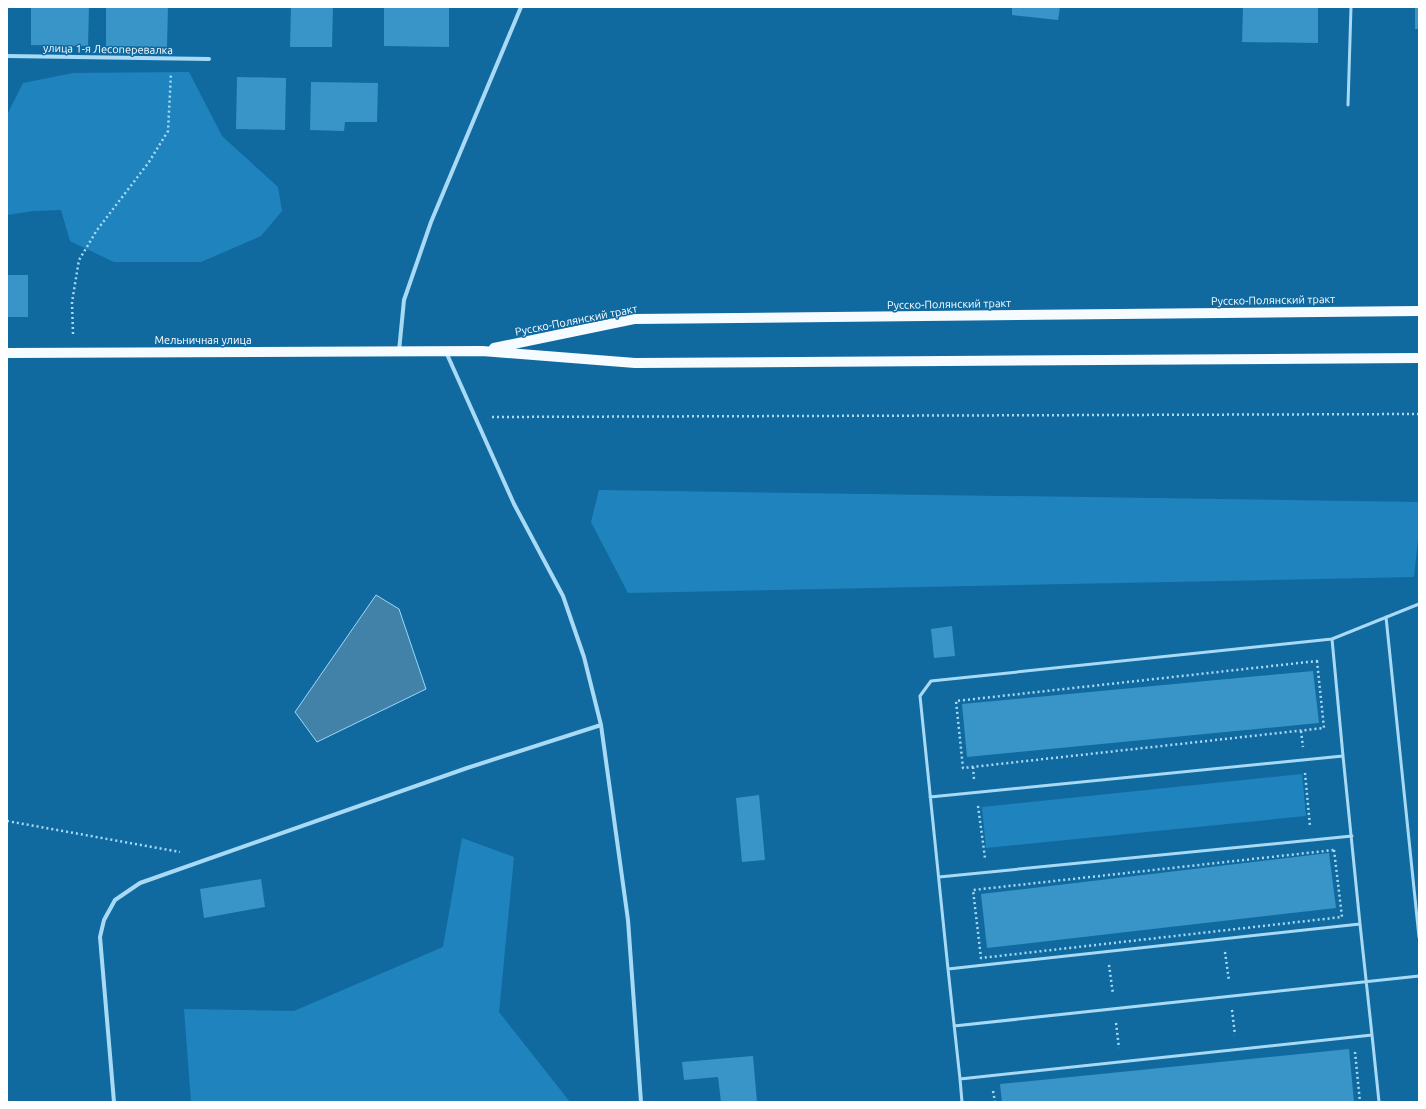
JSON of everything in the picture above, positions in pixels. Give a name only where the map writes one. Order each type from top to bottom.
[{"type":"main road","name":"Русско-Полянский тракт","points":[[482,351],[634,319],[1419,311]]},
{"type":"main road","name":"Русско-Полянский тракт","points":[[399,352],[482,351],[635,363],[1419,358]]},
{"type":"main road","name":"Мельничная улица","points":[[7,353],[399,352]]},
{"type":"street","points":[[399,352],[404,300],[431,222],[521,7]]},
{"type":"street","name":"улица 1-я Лесоперевалка","points":[[7,56],[210,59]]},
{"type":"street","points":[[446,351],[514,504],[563,596],[584,657],[601,725],[628,920],[642,1102]]},
{"type":"street","points":[[114,1102],[100,937],[104,920],[115,900],[140,883],[460,771],[601,725]]},
{"type":"lane","points":[[1348,105],[1351,7]]},
{"type":"lane","points":[[962,1102],[920,696],[931,681],[1332,638],[1419,604]]},
{"type":"lane","points":[[1386,617],[1419,937]]},
{"type":"lane","points":[[1332,638],[1379,1102]]},
{"type":"lane","points":[[930,797],[1343,756]]},
{"type":"lane","points":[[939,877],[1352,836]]},
{"type":"lane","points":[[948,968],[1360,924]]},
{"type":"lane","points":[[954,1026],[1419,976]]},
{"type":"lane","points":[[960,1079],[1372,1035]]},
{"type":"path","points":[[73,353],[72,302],[79,260],[96,230],[149,162],[168,131],[172,59]]},
{"type":"path","points":[[475,417],[1419,414]]},
{"type":"path","points":[[1317,661],[1324,728],[973,767],[963,768],[956,701],[1317,661]]},
{"type":"path","points":[[1301,731],[1312,853]]},
{"type":"path","points":[[973,767],[988,889]]},
{"type":"path","points":[[7,821],[180,852]]},
{"type":"path","points":[[1334,850],[1342,918],[981,958],[973,890],[1312,853],[1334,850]]},
{"type":"shaded area","points":[[189,72],[222,136],[278,187],[282,211],[261,236],[201,262],[114,262],[70,241],[61,210],[33,211],[7,215],[7,115],[23,83],[73,73]]},
{"type":"shaded area","points":[[599,490],[1419,502],[1419,528],[1414,577],[628,593],[591,522]]},
{"type":"shaded area","points":[[376,595],[399,609],[426,689],[317,742],[295,712]]},
{"type":"shaded area","points":[[1302,774],[1306,816],[986,848],[982,807]]},
{"type":"shaded area","points":[[462,838],[514,857],[499,1012],[570,1102],[191,1102],[184,1009],[294,1011],[443,947]]},
{"type":"building","points":[[31,7],[89,7],[88,46],[31,45]]},
{"type":"building","points":[[106,7],[168,7],[167,47],[106,46]]},
{"type":"building","points":[[291,7],[333,7],[332,47],[290,47]]},
{"type":"building","points":[[384,7],[449,7],[449,47],[384,46]]},
{"type":"building","points":[[1012,7],[1060,7],[1058,20],[1012,15]]},
{"type":"building","points":[[1243,7],[1318,7],[1318,43],[1242,42]]},
{"type":"building","points":[[1415,7],[1419,7],[1419,29],[1415,29]]},
{"type":"building","points":[[237,77],[286,78],[285,130],[236,129]]},
{"type":"building","points":[[311,82],[378,83],[377,122],[345,122],[344,131],[310,130]]},
{"type":"building","points":[[7,275],[28,275],[28,317],[7,317]]},
{"type":"building","points":[[952,626],[955,656],[934,658],[931,629]]},
{"type":"building","points":[[1313,671],[1319,723],[967,757],[962,704]]},
{"type":"building","points":[[759,795],[765,860],[742,862],[736,798]]},
{"type":"building","points":[[1329,853],[1336,908],[987,948],[981,894]]},
{"type":"building","points":[[261,879],[265,907],[204,918],[200,889]]},
{"type":"building","points":[[1349,1049],[1354,1102],[1002,1102],[1000,1084]]},
{"type":"building","points":[[753,1056],[757,1102],[721,1102],[718,1077],[684,1080],[682,1062]]}]
